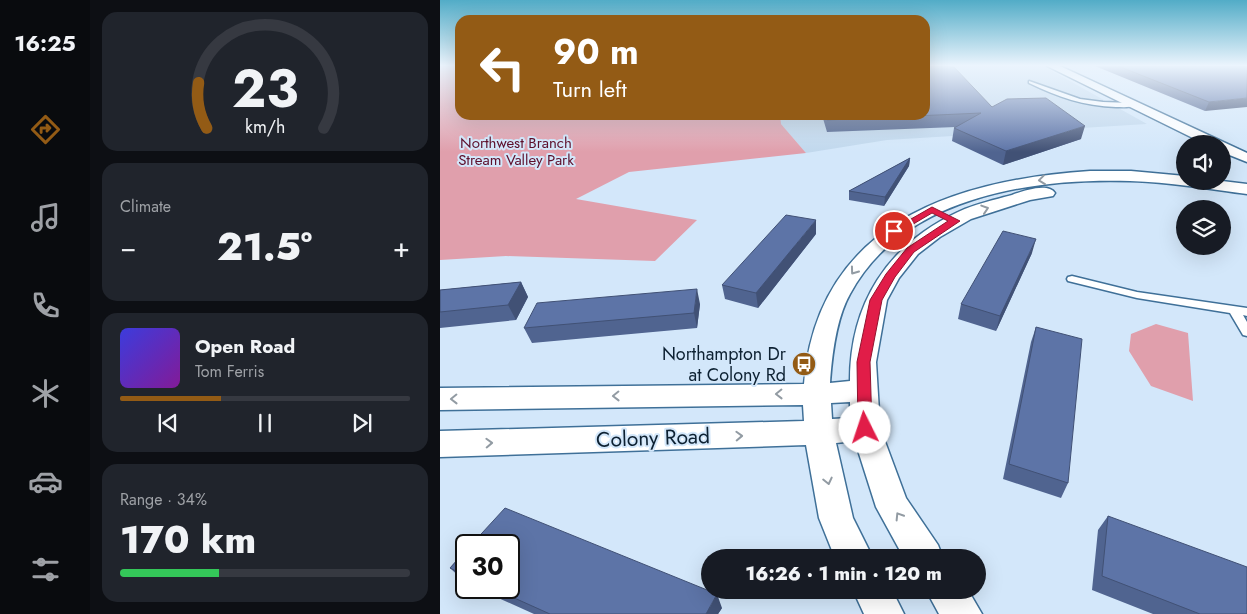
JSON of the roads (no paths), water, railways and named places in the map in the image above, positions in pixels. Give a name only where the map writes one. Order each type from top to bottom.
[{"type":"street","points":[[1111,95],[1197,135]]},
{"type":"street","points":[[1231,151],[1247,158]]},
{"type":"street","points":[[850,549],[838,526],[817,434],[816,394],[819,359],[829,320],[839,293],[857,267],[882,240],[907,222],[943,204],[1011,184],[1086,176],[1132,176],[1247,189]]},
{"type":"street","points":[[919,549],[893,506],[865,428],[862,391],[863,362],[876,300],[890,276],[911,250],[933,233],[965,215],[1028,196],[1098,188],[1140,188],[1247,201]]},
{"type":"street","points":[[932,210],[955,221]]},
{"type":"street","points":[[440,399],[816,394],[862,391]]},
{"type":"street","name":"Colony Road","points":[[440,444],[817,434],[865,428]]},
{"type":"street","points":[[951,599],[962,614]]},
{"type":"lane","points":[[1055,95],[1063,99],[1088,104],[1132,105]]},
{"type":"lane","points":[[1072,279],[1137,295],[1247,312]]},
{"type":"lane","points":[[1234,310],[1247,332]]},
{"type":"place","name":"Northampton Dr at Colony Rd","points":[[804,364]]},
{"type":"park label","name":"Northwest Branch Stream Valley Park","points":[[516,152]]}]
